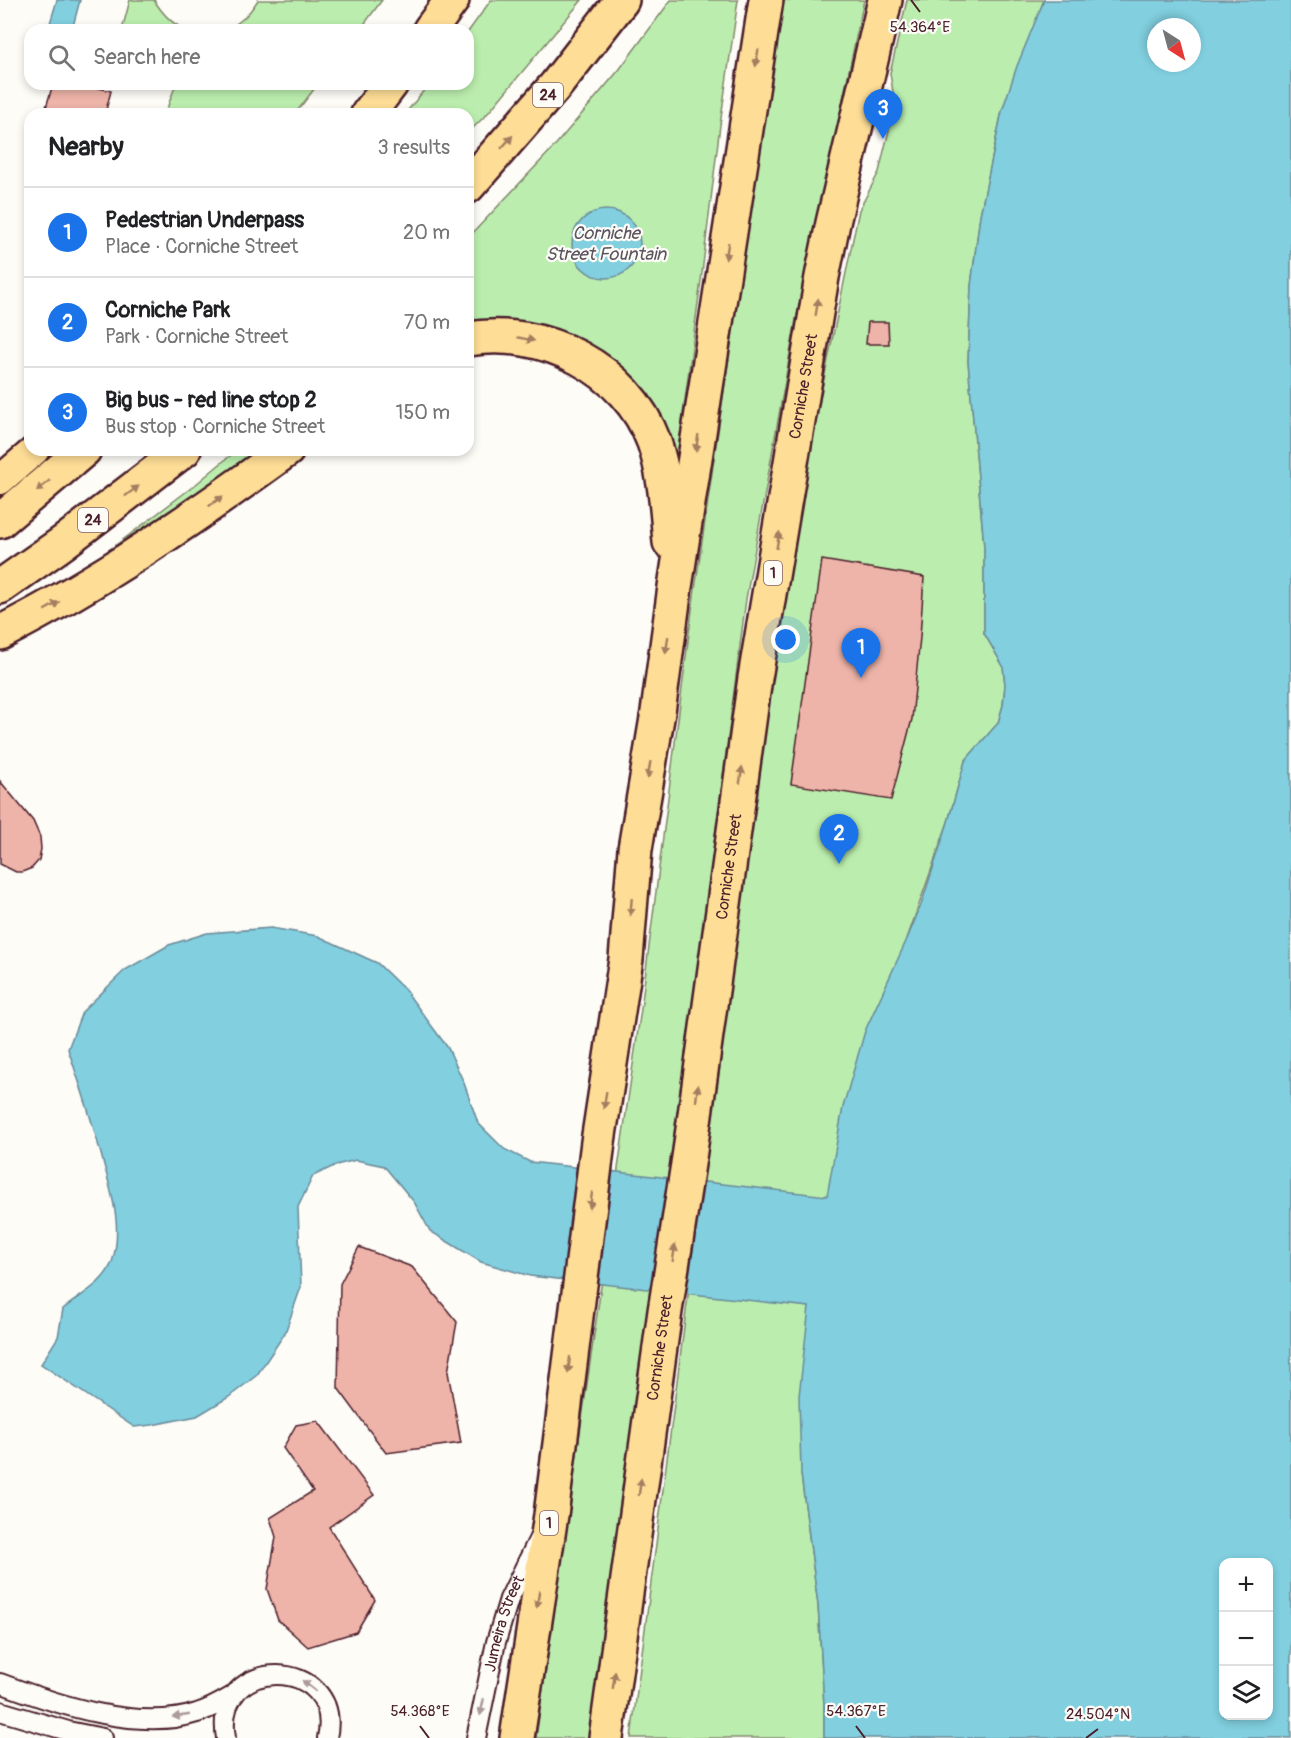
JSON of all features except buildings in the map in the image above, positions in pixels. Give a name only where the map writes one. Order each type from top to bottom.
[{"type":"highway","points":[[434,24],[452,0]]},
{"type":"highway","name":"24","points":[[474,179],[556,85],[622,0]]},
{"type":"highway","name":"1","points":[[517,1738],[551,1515],[598,1142],[626,959],[635,849],[658,712],[675,587],[766,0]]},
{"type":"highway","name":"Corniche Street","points":[[606,1738],[755,678],[822,277],[885,0]]},
{"type":"highway","points":[[373,108],[386,90]]},
{"type":"highway","points":[[474,338],[517,337],[549,344],[596,368],[620,389],[640,415],[653,440],[661,465],[675,587]]},
{"type":"highway","points":[[0,521],[77,456]]},
{"type":"highway","name":"24","points":[[0,587],[176,456]]},
{"type":"highway","points":[[0,633],[47,609],[153,546],[279,456]]},
{"type":"main road","points":[[0,480],[28,456]]},
{"type":"street","name":"Jumeira Street","points":[[476,1738],[496,1642],[509,1599],[551,1515]]},
{"type":"street","points":[[0,1683],[78,1710],[152,1719],[196,1714],[214,1707],[258,1677],[277,1673],[297,1677],[313,1689],[324,1705],[329,1725],[327,1738]]},
{"type":"street","points":[[226,1738],[225,1715],[234,1695]]},
{"type":"street","points":[[0,1711],[68,1731],[103,1738]]},
{"type":"green space","points":[[130,0],[154,0],[176,24],[124,24]]},
{"type":"green space","points":[[258,0],[382,0],[364,24],[236,24]]},
{"type":"green space","points":[[491,0],[582,0],[474,127],[474,108],[410,108],[424,90],[474,90],[474,24]]},
{"type":"green space","points":[[671,0],[738,0],[673,488],[632,380],[608,357],[538,324],[474,325],[474,232],[552,149],[619,70]]},
{"type":"green space","points":[[781,0],[864,0],[796,320],[746,599],[707,899],[590,1738],[536,1738],[641,1009],[692,610]]},
{"type":"green space","points":[[907,0],[1044,0],[1002,111],[980,215],[971,286],[968,361],[984,547],[984,633],[1003,666],[1005,685],[1003,705],[998,723],[965,761],[948,822],[907,939],[801,1474],[818,1605],[824,1738],[631,1738],[777,606],[859,210],[879,172],[895,105],[890,73]]},
{"type":"green space","points":[[174,90],[313,90],[300,108],[167,108]]},
{"type":"green space","points":[[230,456],[258,456],[70,580]]},
{"type":"water","points":[[57,0],[80,0],[74,24],[50,24]]},
{"type":"water","points":[[1044,0],[1291,0],[1291,1738],[824,1738],[818,1605],[801,1474],[799,1396],[809,1307],[530,1276],[481,1262],[430,1231],[414,1202],[384,1166],[356,1160],[336,1165],[313,1176],[298,1207],[301,1287],[285,1333],[257,1375],[229,1397],[197,1416],[134,1427],[41,1364],[58,1337],[63,1309],[91,1288],[108,1270],[112,1262],[117,1235],[112,1194],[68,1049],[82,1012],[125,970],[169,945],[207,933],[271,928],[318,936],[377,963],[405,990],[448,1048],[464,1083],[478,1123],[504,1149],[530,1162],[827,1196],[843,1107],[865,1031],[921,905],[965,761],[998,723],[1003,705],[1005,685],[1003,666],[984,633],[984,547],[968,361],[971,286],[980,215],[1002,111],[1017,66]]},
{"type":"water","name":"Corniche Street Fountain","points":[[599,210],[613,210],[625,215],[635,225],[640,244],[635,263],[625,273],[613,278],[599,278],[587,273],[577,263],[572,251],[572,237],[577,225],[587,215]]},
{"type":"place","name":"Big bus - red line stop 2","points":[[883,139]]},
{"type":"place","name":"Pedestrian Underpass","points":[[861,678]]},
{"type":"place","name":"Corniche Park","points":[[839,864]]}]
